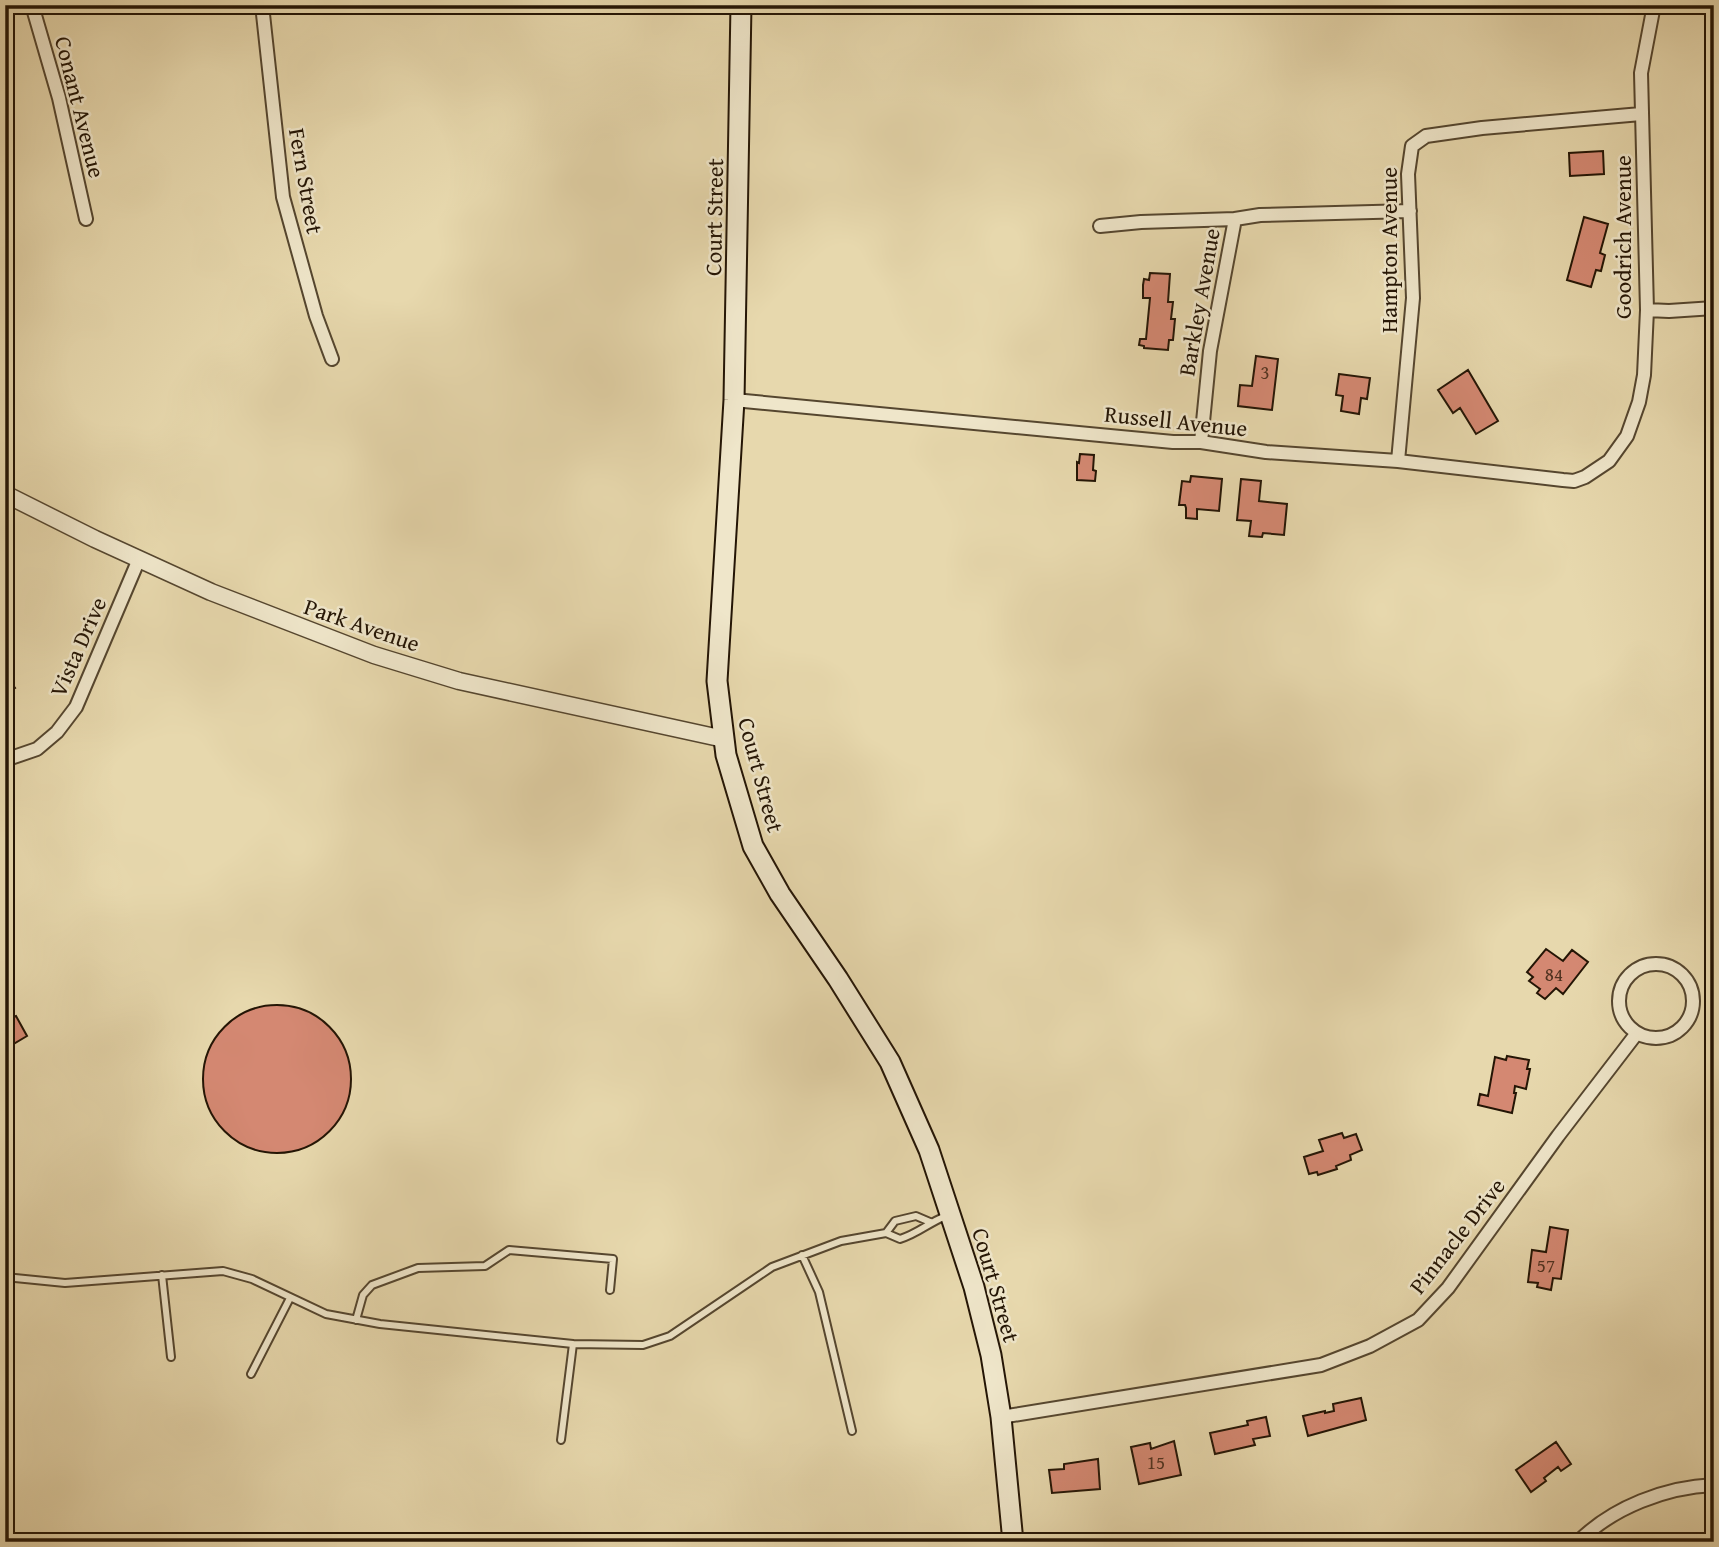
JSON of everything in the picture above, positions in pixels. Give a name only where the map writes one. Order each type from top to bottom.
[{"type":"main road","name":"Court Street","points":[[741,5],[734,400],[717,681],[724,739],[733,784],[753,846],[780,894],[890,1062],[929,1150],[983,1320],[1001,1417],[1013,1542]]},
{"type":"street","name":"Conant Avenue","points":[[32,5],[59,98],[86,219]]},
{"type":"street","name":"Fern Street","points":[[262,5],[283,197],[316,316],[332,359]]},
{"type":"street","name":"Goodrich Avenue","points":[[1609,461],[1627,436],[1639,402],[1644,375],[1647,310],[1641,74],[1654,5]]},
{"type":"street","name":"Hampton Avenue","points":[[1398,461],[1413,298],[1408,174],[1412,146],[1426,136],[1482,128],[1641,114]]},
{"type":"street","name":"Barkley Avenue","points":[[1201,442],[1210,351],[1235,219],[1260,215],[1410,211]]},
{"type":"street","points":[[1100,226],[1235,219]]},
{"type":"street","points":[[1647,310],[1668,312],[1714,309]]},
{"type":"street","name":"Russell Avenue","points":[[734,400],[1173,442],[1201,442],[1266,452],[1398,461],[1574,481],[1598,470],[1609,461]]},
{"type":"street","name":"Park Avenue","points":[[5,494],[211,592],[398,663],[459,681],[724,739]]},
{"type":"street","name":"Vista Drive","points":[[5,760],[37,749],[57,732],[76,707],[139,559]]},
{"type":"street","points":[[1652,963],[1668,965],[1682,973],[1690,986],[1694,1001],[1690,1016],[1681,1029],[1667,1037],[1652,1038],[1637,1033],[1625,1023],[1619,1008],[1619,993],[1626,978],[1638,968],[1652,963]]},
{"type":"street","name":"Pinnacle Drive","points":[[1001,1417],[1321,1365],[1370,1346],[1418,1320],[1448,1288],[1558,1136],[1637,1033]]},
{"type":"street","points":[[1578,1542],[1612,1517],[1636,1504],[1670,1491],[1714,1485]]},
{"type":"lane","points":[[5,1277],[65,1283],[223,1271],[252,1279],[326,1314],[356,1320],[573,1344],[643,1345],[670,1336],[772,1267],[841,1241],[886,1233],[900,1239],[917,1234],[930,1222],[950,1215]]},
{"type":"lane","points":[[886,1233],[895,1222],[916,1216],[930,1222]]},
{"type":"lane","points":[[356,1320],[363,1295],[372,1285],[418,1268],[485,1266],[509,1250],[613,1259],[610,1290]]},
{"type":"lane","points":[[802,1255],[819,1292],[852,1431]]},
{"type":"lane","points":[[162,1275],[172,1357]]},
{"type":"lane","points":[[251,1374],[290,1298]]},
{"type":"lane","points":[[561,1440],[573,1344]]},
{"type":"building","points":[[1603,151],[1604,174],[1570,176],[1569,153]]},
{"type":"building","points":[[1584,217],[1608,224],[1600,253],[1605,255],[1601,271],[1596,270],[1591,287],[1567,280]]},
{"type":"building","points":[[1150,273],[1170,274],[1168,302],[1173,302],[1171,319],[1175,319],[1173,340],[1169,340],[1168,350],[1144,348],[1139,345],[1140,339],[1146,339],[1150,298],[1143,298],[1143,285],[1144,279],[1149,280]]},
{"type":"building","points":[[1256,356],[1278,359],[1272,410],[1238,406],[1240,385],[1252,386]]},
{"type":"building","points":[[1468,370],[1498,421],[1476,434],[1460,408],[1453,413],[1438,390]]},
{"type":"building","points":[[1339,374],[1370,378],[1367,399],[1361,398],[1359,414],[1341,411],[1343,396],[1336,395]]},
{"type":"building","points":[[1080,454],[1094,455],[1095,481],[1077,480]]},
{"type":"building","points":[[1191,476],[1222,479],[1219,511],[1197,509],[1197,519],[1186,518],[1185,505],[1179,505],[1182,481],[1190,482]]},
{"type":"building","points":[[1241,479],[1261,481],[1259,501],[1287,504],[1284,535],[1263,533],[1262,537],[1249,536],[1251,521],[1237,520]]},
{"type":"building","points":[[5,674],[15,688],[5,694]]},
{"type":"building","points":[[1546,949],[1563,961],[1572,950],[1588,962],[1563,994],[1556,988],[1545,999],[1537,993],[1540,989],[1529,981],[1533,977],[1527,972]]},
{"type":"building","points":[[5,998],[13,1017],[16,1016],[27,1036],[10,1046],[5,1037]]},
{"type":"building","points":[[277,1005],[305,1010],[329,1027],[346,1051],[351,1079],[346,1107],[329,1131],[305,1148],[277,1153],[249,1148],[225,1131],[208,1107],[203,1079],[208,1051],[225,1027],[249,1010]]},
{"type":"building","points":[[1507,1056],[1529,1060],[1527,1069],[1530,1069],[1526,1089],[1515,1086],[1512,1113],[1478,1105],[1480,1094],[1488,1096],[1495,1057],[1506,1060]]},
{"type":"building","points":[[1342,1133],[1344,1138],[1356,1134],[1362,1150],[1350,1155],[1351,1160],[1336,1166],[1337,1169],[1318,1175],[1317,1172],[1309,1174],[1304,1157],[1323,1151],[1319,1140]]},
{"type":"building","points":[[1550,1227],[1568,1230],[1561,1279],[1553,1278],[1551,1290],[1537,1287],[1538,1283],[1528,1282],[1532,1250],[1546,1252]]},
{"type":"building","points":[[1361,1398],[1366,1420],[1308,1436],[1303,1416],[1334,1411],[1333,1404]]},
{"type":"building","points":[[1266,1417],[1270,1436],[1253,1439],[1255,1445],[1215,1454],[1210,1433],[1248,1425],[1247,1421]]},
{"type":"building","points":[[1174,1441],[1181,1475],[1139,1484],[1131,1447],[1150,1443],[1151,1449]]},
{"type":"building","points":[[1556,1442],[1571,1464],[1561,1471],[1558,1467],[1544,1478],[1546,1481],[1531,1492],[1516,1470]]},
{"type":"building","points":[[1098,1459],[1100,1489],[1052,1493],[1049,1470],[1064,1469],[1064,1464]]},
{"type":"building","points":[[1682,1534],[1684,1542],[1655,1542],[1655,1540]]}]
